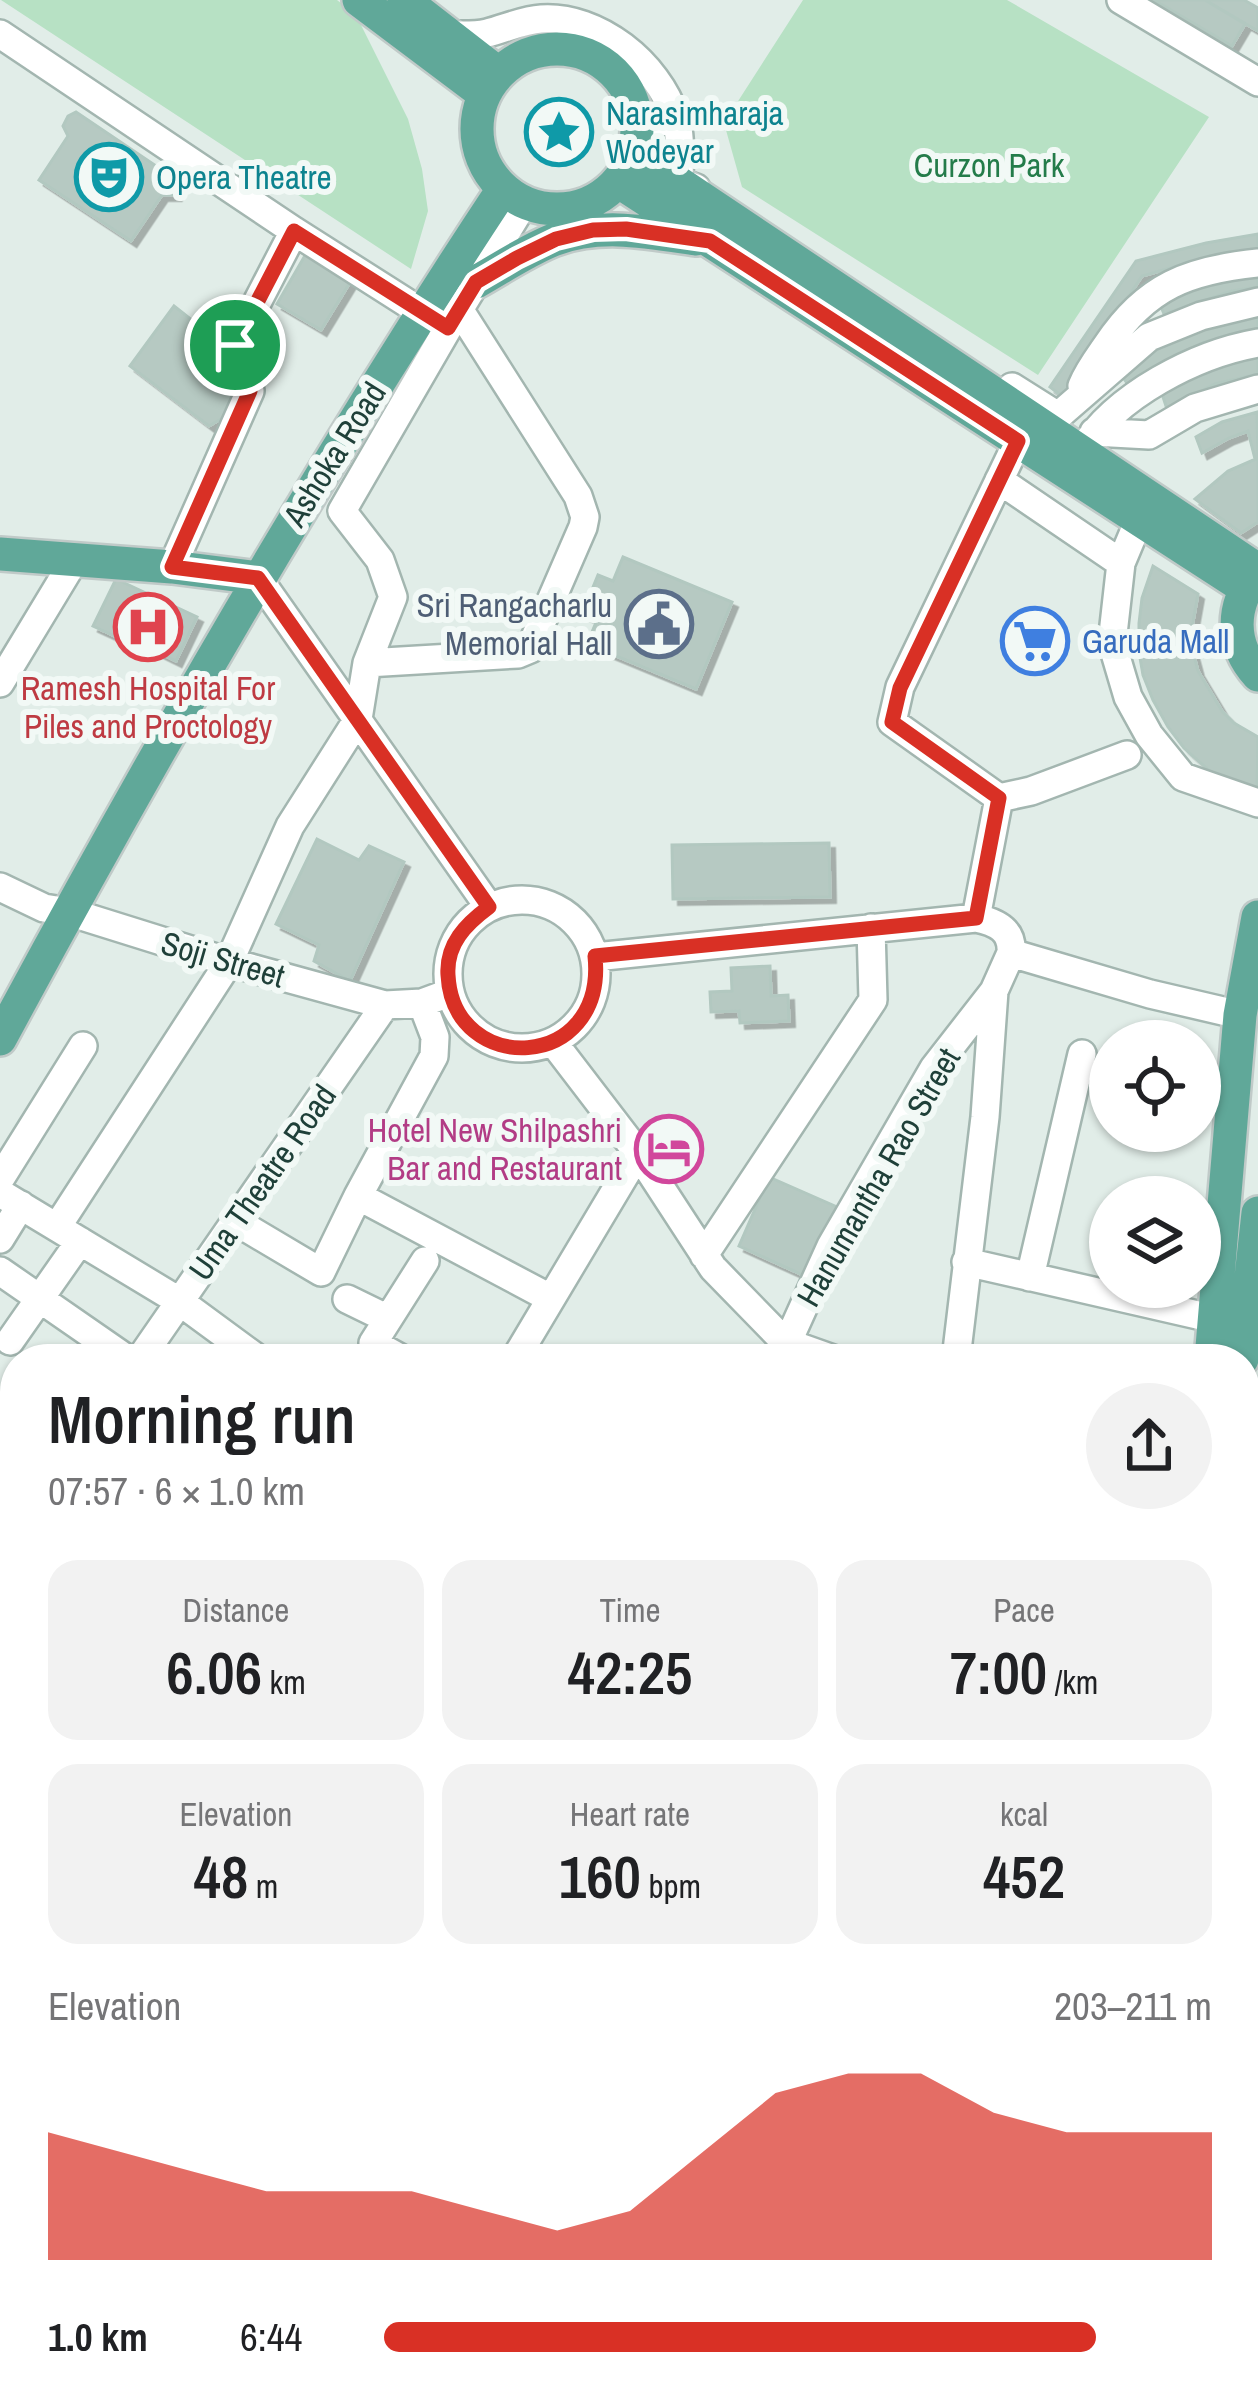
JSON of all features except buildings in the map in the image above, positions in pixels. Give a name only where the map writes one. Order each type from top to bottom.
[{"type":"main road","points":[[359,0],[491,83]]},
{"type":"main road","points":[[404,0],[450,35],[491,83]]},
{"type":"main road","points":[[546,49],[573,50],[598,59],[619,77],[632,100],[630,154],[599,198],[575,208],[550,209],[514,196],[486,169],[477,144],[476,118],[491,83],[520,57],[546,49]]},
{"type":"main road","points":[[630,154],[1088,441],[1254,577]]},
{"type":"main road","points":[[630,154],[710,241],[1139,520],[1254,577]]},
{"type":"main road","name":"Ashoka Road","points":[[0,1040],[258,578],[451,308],[514,196]]},
{"type":"main road","points":[[451,308],[556,239],[593,230],[626,229],[710,241]]},
{"type":"main road","points":[[0,554],[258,578]]},
{"type":"main road","points":[[1254,577],[1237,609],[1236,630],[1242,652],[1258,675]]},
{"type":"main road","points":[[1212,1344],[1240,1015],[1258,917]]},
{"type":"main road","points":[[1244,1344],[1258,1213]]},
{"type":"street","points":[[1121,0],[1258,82]]},
{"type":"street","points":[[450,35],[481,35],[541,19],[580,24],[608,35],[660,87],[676,119],[679,182],[716,194],[1058,416],[1149,338],[1201,316],[1258,302]]},
{"type":"street","points":[[0,34],[294,231],[451,308],[578,496],[583,527],[530,650],[367,663]]},
{"type":"street","points":[[630,154],[676,119]]},
{"type":"street","points":[[5,1339],[39,1300],[68,1234],[229,962],[290,826],[358,719],[367,663],[393,596],[380,560],[342,511],[514,196]]},
{"type":"street","points":[[172,567],[250,391],[235,345],[294,231]]},
{"type":"street","points":[[1076,401],[1086,377],[1136,307],[1186,276],[1258,263]]},
{"type":"street","points":[[1088,441],[1124,405],[1193,362],[1224,349],[1258,343]]},
{"type":"street","points":[[1088,441],[1149,435],[1195,408],[1258,388]]},
{"type":"street","points":[[1018,441],[900,688],[892,722],[999,798],[1127,755]]},
{"type":"street","points":[[1000,480],[1121,563]]},
{"type":"street","points":[[1139,520],[1121,563],[1112,643],[1128,697],[1149,735],[1183,777],[1258,803]]},
{"type":"street","points":[[0,683],[75,559]]},
{"type":"street","points":[[258,578],[489,907]]},
{"type":"street","points":[[976,918],[999,798]]},
{"type":"street","name":"Soji Street","points":[[0,887],[44,908],[385,1005],[422,1003],[449,993]]},
{"type":"street","points":[[532,900],[554,907],[586,936],[595,956],[594,998],[571,1031],[553,1042],[528,1048],[502,1046],[479,1035],[460,1017],[449,993],[447,968],[454,943],[468,922],[489,907],[532,900]]},
{"type":"street","points":[[595,956],[976,918],[1008,933],[1011,953],[1240,1015]]},
{"type":"street","points":[[704,1255],[873,1000],[871,928]]},
{"type":"street","name":"Hanumantha Rao Street","points":[[785,1344],[830,1246],[934,1068],[994,991],[1011,953]]},
{"type":"street","points":[[958,1344],[985,1118],[994,991]]},
{"type":"street","points":[[235,1221],[321,1272],[434,1056],[435,1037],[422,1003]]},
{"type":"street","name":"Uma Theatre Road","points":[[150,1344],[385,1005]]},
{"type":"street","points":[[553,1042],[638,1153],[712,1268],[777,1344]]},
{"type":"street","points":[[0,1179],[83,1046]]},
{"type":"street","points":[[1030,1277],[1082,1054]]},
{"type":"street","points":[[524,1344],[638,1153]]},
{"type":"street","points":[[358,1196],[550,1298]]},
{"type":"street","points":[[0,1239],[10,1199],[179,1301],[238,1344]]},
{"type":"street","points":[[376,1344],[373,1342],[425,1261]]},
{"type":"street","points":[[966,1262],[1215,1319]]},
{"type":"street","points":[[0,1271],[105,1344]]},
{"type":"street","points":[[347,1300],[388,1319]]},
{"type":"green space","points":[[1,0],[337,0],[356,15],[408,119],[422,169],[428,211],[411,269]]},
{"type":"green space","name":"Curzon Park","points":[[803,0],[1007,0],[1209,117],[1038,375],[742,187],[724,123]]},
{"type":"place","name":"Narasimharaja Wodeyar","points":[[559,132]]},
{"type":"place","name":"Opera Theatre","points":[[109,177]]},
{"type":"place","name":"Sri Rangacharlu Memorial Hall","points":[[659,624]]},
{"type":"place","name":"Ramesh Hospital For Piles and Proctology","points":[[148,627]]},
{"type":"place","name":"Garuda Mall","points":[[1035,641]]},
{"type":"place","name":"Hotel New Shilpashri Bar and Restaurant","points":[[669,1149]]},
{"type":"route","points":[[626,229],[710,241],[1018,441],[900,688],[892,722],[999,798],[976,918],[595,956],[594,998],[571,1031],[553,1042],[528,1048],[502,1046],[479,1035],[460,1017],[449,993],[447,968],[454,943],[468,922],[489,907],[258,578],[172,567],[250,391],[235,345],[294,231],[448,328],[476,282],[517,258],[556,239],[593,230],[626,229]]}]
